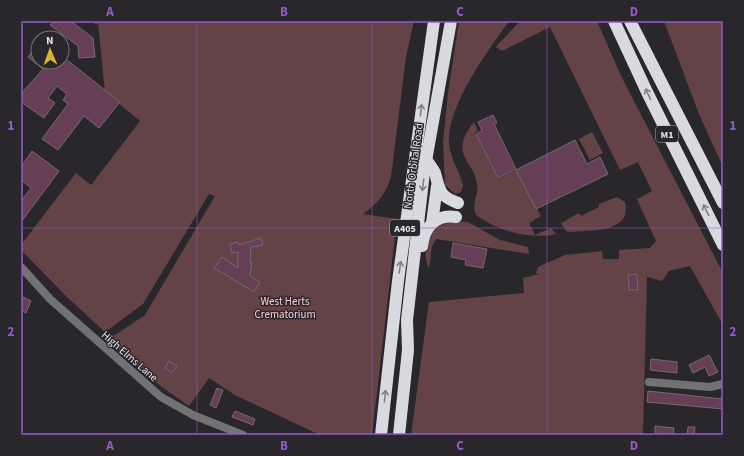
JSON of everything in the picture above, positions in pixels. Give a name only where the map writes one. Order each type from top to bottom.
[{"type":"highway","name":"North Orbital Road","points":[[381,435],[398,282],[434,21]]},
{"type":"highway","name":"North Orbital Road","points":[[399,435],[408,350],[408,320],[426,160],[451,21]]},
{"type":"highway","name":"M1","points":[[614,21],[646,92],[723,245]]},
{"type":"highway","name":"M1","points":[[630,21],[723,203]]},
{"type":"highway","points":[[426,160],[434,173],[437,186],[443,196],[458,204]]},
{"type":"highway","points":[[432,223],[437,186]]},
{"type":"highway","name":"A405","points":[[408,350],[424,234],[432,223],[444,217],[456,217]]},
{"type":"street","name":"High Elms Lane","points":[[21,267],[50,299],[161,397],[193,415],[243,435]]},
{"type":"street","points":[[648,382],[710,387],[723,384]]},
{"type":"green space","name":"West Herts Crematorium","points":[[92,21],[414,21],[406,57],[391,177],[380,198],[363,214],[397,219],[372,435],[320,435],[235,395],[209,378],[189,406],[162,387],[110,343],[109,339],[145,315],[215,196],[209,194],[143,304],[105,332],[67,297],[21,250],[21,245],[76,173],[91,185],[140,121],[105,92],[98,23],[96,25]]},
{"type":"green space","points":[[459,21],[509,21],[490,47],[470,79],[455,112],[450,128],[449,143],[451,154],[463,186],[461,192],[455,194],[445,185],[443,142],[448,93]]},
{"type":"green space","points":[[520,21],[597,21],[621,76],[723,273],[723,325],[690,266],[669,271],[662,281],[647,277],[643,435],[411,435],[429,302],[524,293],[523,278],[539,274],[536,273],[538,267],[565,255],[602,251],[603,259],[619,259],[619,250],[650,248],[656,241],[637,199],[652,191],[638,162],[620,170],[550,27],[502,51],[496,47]]},
{"type":"green space","points":[[664,21],[723,21],[723,167],[699,114]]},
{"type":"green space","points":[[474,122],[478,131],[475,133],[498,179],[516,170],[541,216],[529,223],[535,235],[551,228],[556,234],[535,236],[514,233],[494,226],[476,215],[474,206],[477,184],[473,171],[463,154],[462,147],[463,140]]},
{"type":"green space","points":[[592,132],[603,153],[590,160],[579,139]]},
{"type":"green space","points":[[617,197],[625,202],[626,212],[623,219],[616,225],[598,230],[570,232],[566,231],[561,223],[579,213],[581,216],[599,207],[599,204]]},
{"type":"green space","points":[[453,221],[468,222],[500,240],[528,247],[529,254],[436,239],[432,246],[429,269],[426,253],[429,239],[438,227]]},
{"type":"building","points":[[54,21],[71,21],[93,38],[95,57],[79,58],[78,46],[70,40],[70,30],[57,30],[50,25]]},
{"type":"building","points":[[70,62],[120,102],[99,128],[84,116],[58,150],[42,139],[68,104],[63,100],[67,94],[57,86],[48,98],[55,103],[44,118],[21,102],[21,94],[42,70],[70,70]]},
{"type":"building","points":[[493,115],[497,123],[494,124],[516,169],[498,178],[476,134],[482,131],[478,122]]},
{"type":"building","points":[[575,140],[587,164],[600,157],[608,174],[536,209],[516,170]]},
{"type":"building","points":[[32,151],[59,171],[21,222],[21,201],[31,188],[21,180],[21,167]]},
{"type":"building","points":[[261,238],[263,245],[251,247],[250,263],[252,263],[250,276],[260,282],[254,292],[214,268],[222,257],[238,268],[238,252],[232,253],[230,244],[238,242],[239,245]]},
{"type":"building","points":[[453,243],[487,249],[483,268],[465,265],[466,260],[451,257]]},
{"type":"building","points":[[637,274],[638,290],[629,290],[628,275]]},
{"type":"building","points":[[23,297],[31,301],[26,313],[21,310]]},
{"type":"building","points":[[709,355],[718,372],[709,376],[705,367],[693,373],[689,365]]},
{"type":"building","points":[[651,359],[677,362],[677,373],[650,370]]},
{"type":"building","points":[[169,361],[177,366],[172,373],[165,368]]},
{"type":"building","points":[[217,388],[223,390],[216,408],[210,405]]},
{"type":"building","points":[[648,391],[723,399],[723,409],[647,402]]},
{"type":"building","points":[[235,411],[255,419],[253,425],[232,417]]},
{"type":"building","points":[[655,426],[674,428],[673,435],[655,433]]},
{"type":"building","points":[[688,427],[695,427],[694,435],[687,435]]}]
